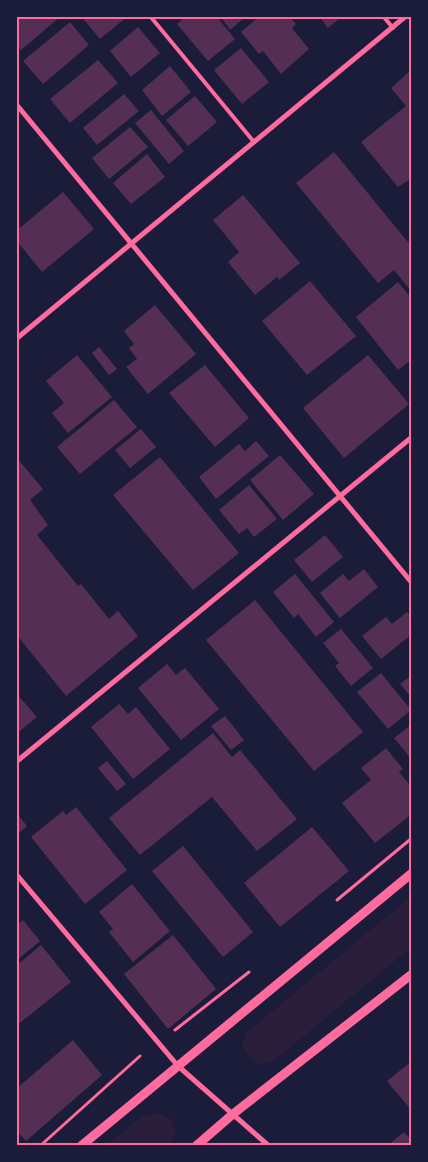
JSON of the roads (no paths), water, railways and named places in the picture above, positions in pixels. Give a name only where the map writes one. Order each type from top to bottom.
[{"type":"street","points":[[16,339],[406,16]]},
{"type":"street","points":[[16,104],[412,583]]},
{"type":"street","points":[[16,762],[412,437]]},
{"type":"street","points":[[81,1146],[412,873]]},
{"type":"street","points":[[16,874],[178,1066],[269,1146]]},
{"type":"street","points":[[196,1146],[233,1114],[412,974]]},
{"type":"lane","points":[[150,16],[254,142]]},
{"type":"lane","points":[[383,16],[393,28]]}]
